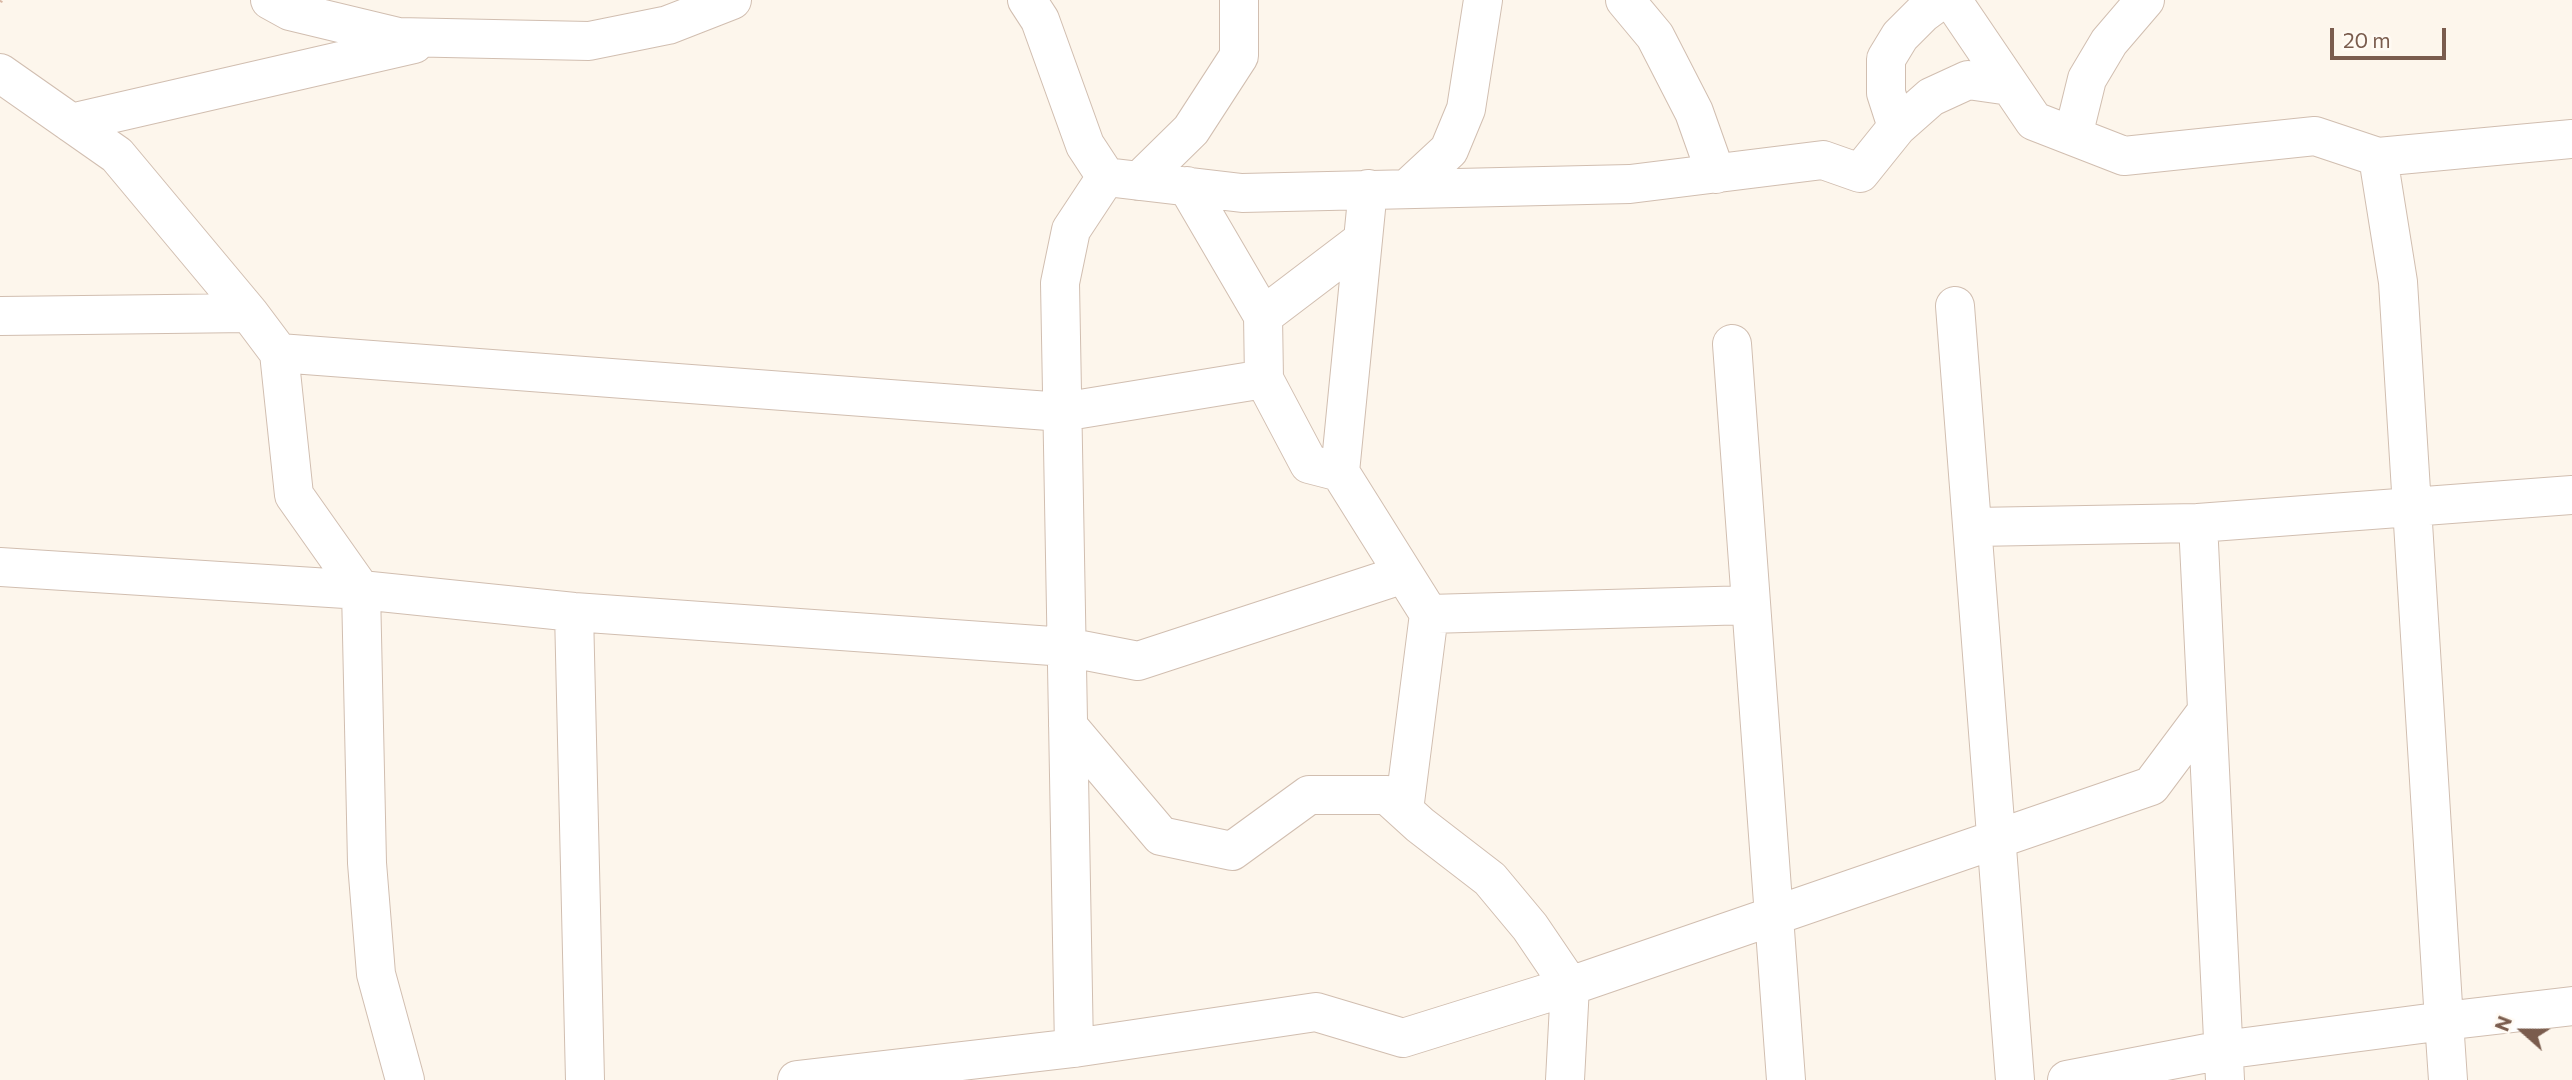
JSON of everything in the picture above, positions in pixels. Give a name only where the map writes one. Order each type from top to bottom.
[{"type":"street","points":[[270,0],[290,11],[398,37],[589,41],[668,25],[732,0]]},
{"type":"street","points":[[1027,0],[1040,20],[1085,145],[1122,179],[1242,193],[1630,184],[1823,160],[1860,173],[1897,127],[1931,97],[1968,80],[2010,86]]},
{"type":"street","points":[[1074,1048],[1059,282],[1071,230],[1122,179],[1191,130],[1239,56],[1239,0]]},
{"type":"street","points":[[1408,188],[1449,150],[1466,109],[1483,0]]},
{"type":"street","points":[[1625,0],[1655,36],[1694,112],[1716,174]]},
{"type":"street","points":[[1897,127],[1886,93],[1886,60],[1900,36],[1941,0]]},
{"type":"street","points":[[1952,0],[2034,121],[2124,156],[2315,136],[2378,156],[2572,139]]},
{"type":"street","points":[[2073,136],[2087,79],[2109,43],[2144,0]]},
{"type":"street","points":[[71,123],[441,38]]},
{"type":"street","points":[[0,73],[117,155],[249,313],[279,353],[294,495],[361,590],[367,863],[376,974],[405,1080]]},
{"type":"street","points":[[2378,156],[2398,282],[2448,1080]]},
{"type":"street","points":[[1187,186],[1264,316],[1265,379],[1309,464],[1340,472]]},
{"type":"street","points":[[1368,189],[1340,472],[1429,614],[1404,810]]},
{"type":"street","points":[[1264,316],[1363,240]]},
{"type":"street","points":[[1955,306],[2015,1080]]},
{"type":"street","points":[[0,316],[249,313]]},
{"type":"street","points":[[1732,344],[1786,1080]]},
{"type":"street","points":[[279,353],[1062,412],[1265,379]]},
{"type":"street","points":[[1974,527],[2198,523],[2572,495]]},
{"type":"street","points":[[2198,523],[2224,1065]]},
{"type":"street","points":[[0,568],[361,590],[574,612],[1066,647],[1138,661],[1404,574]]},
{"type":"street","points":[[1429,614],[1751,605]]},
{"type":"street","points":[[574,612],[585,1080]]},
{"type":"street","points":[[797,1080],[1074,1048],[1316,1012],[1403,1038],[1570,986],[2151,786],[2207,711]]},
{"type":"street","points":[[1068,726],[1161,836],[1232,851],[1309,795],[1387,794],[1490,879],[1530,927],[1570,986],[1565,1080]]},
{"type":"street","points":[[2067,1080],[2224,1065],[2444,1021],[2572,1006]]}]
